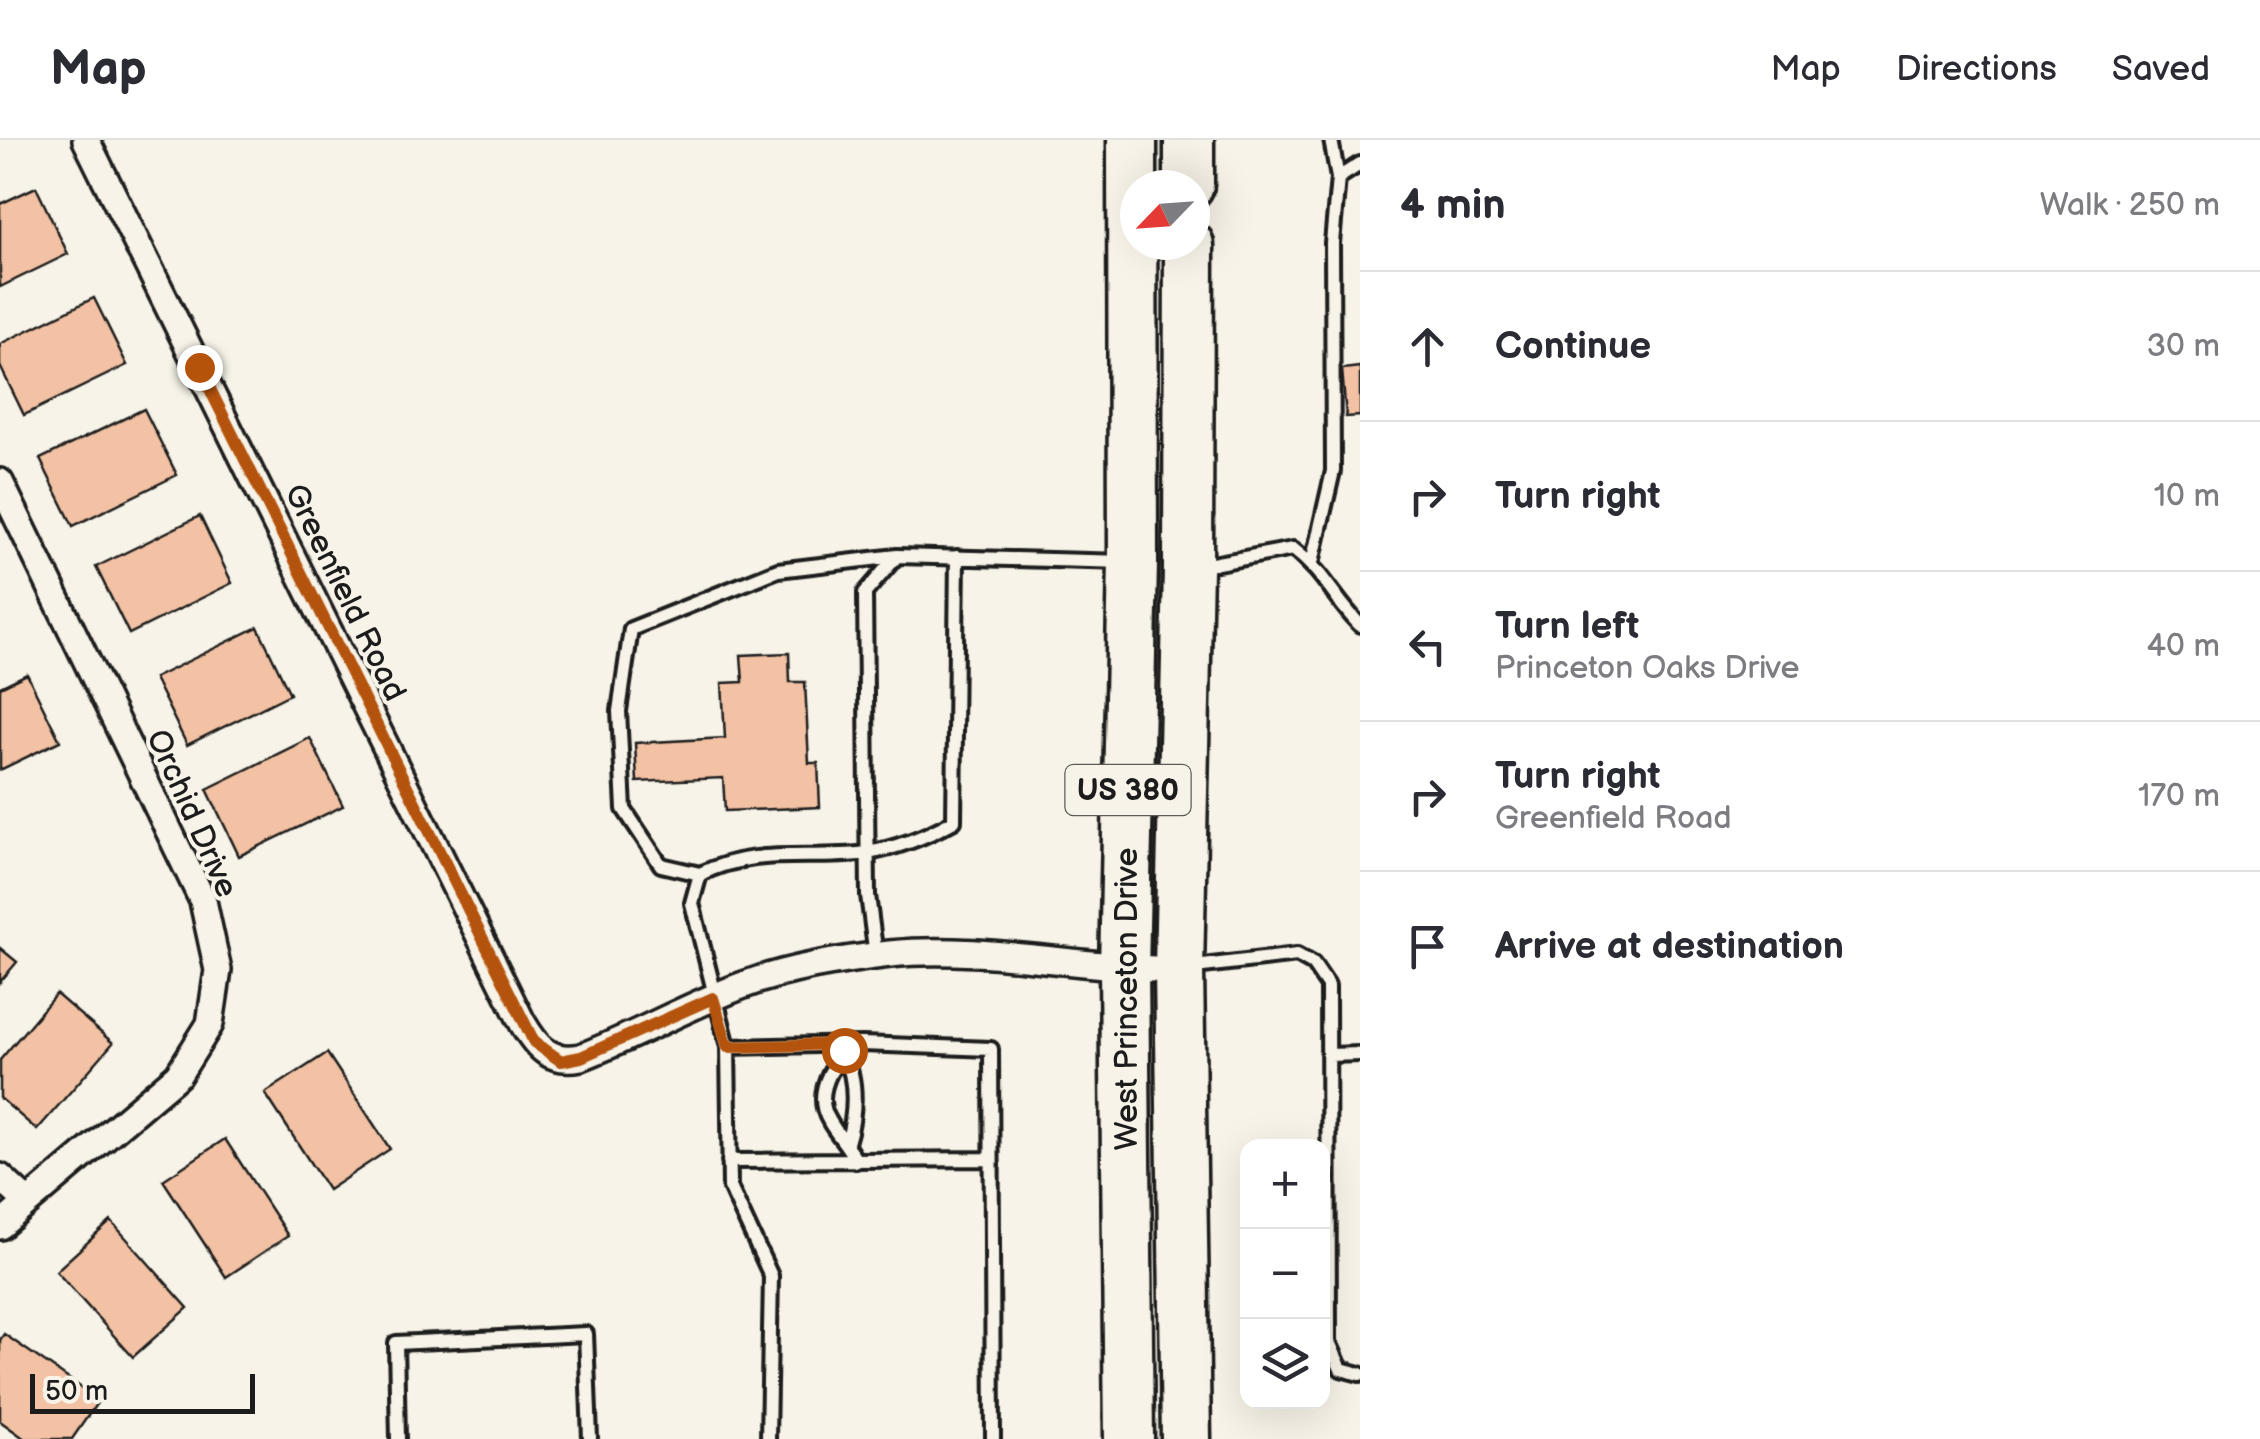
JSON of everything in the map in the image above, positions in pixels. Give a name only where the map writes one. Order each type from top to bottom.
[{"type":"highway","name":"West Princeton Drive","points":[[1128,1439],[1124,970],[1133,562],[1132,140]]},
{"type":"highway","points":[[1189,140],[1189,170]]},
{"type":"highway","name":"West Princeton Drive","points":[[1186,1439],[1179,970],[1188,568],[1189,260]]},
{"type":"street","name":"Greenfield Road","points":[[86,140],[534,1042],[561,1061],[600,1050],[713,998]]},
{"type":"street","name":"Orchid Drive","points":[[0,482],[202,901],[218,970],[210,1024],[178,1075],[26,1200],[0,1226]]},
{"type":"street","points":[[713,998],[777,975],[876,956],[936,952],[1124,970],[1179,970]]},
{"type":"street","points":[[0,1177],[26,1200]]},
{"type":"lane","points":[[1312,563],[1333,471],[1332,243],[1338,178],[1331,140]]},
{"type":"lane","points":[[1338,178],[1360,164]]},
{"type":"lane","points":[[1188,568],[1293,548],[1312,563],[1360,625]]},
{"type":"lane","points":[[957,557],[954,821],[923,838],[868,853],[733,858],[700,874],[660,865],[624,809],[620,711],[631,629],[778,570],[896,556],[957,557],[1133,562]]},
{"type":"lane","points":[[876,956],[868,853],[865,593],[896,556]]},
{"type":"lane","points":[[700,874],[692,903],[728,1047],[730,1187],[771,1276],[768,1439]]},
{"type":"lane","points":[[1179,970],[1298,955],[1313,964],[1328,986],[1329,1342],[1341,1369],[1360,1374]]},
{"type":"lane","points":[[728,1047],[991,1049],[993,1439]]},
{"type":"lane","points":[[844,1050],[855,1074],[853,1124],[847,1143]]},
{"type":"lane","points":[[844,1050],[831,1072],[824,1103],[826,1122],[847,1143],[856,1161]]},
{"type":"lane","points":[[1329,1055],[1360,1054]]},
{"type":"lane","points":[[730,1161],[990,1159]]},
{"type":"lane","points":[[398,1439],[396,1344],[586,1334],[590,1439]]},
{"type":"building","points":[[36,187],[68,254],[0,287],[0,204]]},
{"type":"building","points":[[94,298],[127,365],[24,415],[0,366],[0,344]]},
{"type":"building","points":[[1360,367],[1360,416],[1346,417],[1342,369]]},
{"type":"building","points":[[144,409],[177,475],[73,526],[40,459]]},
{"type":"building","points":[[200,516],[232,583],[129,634],[96,567]]},
{"type":"building","points":[[258,627],[290,694],[187,745],[154,678]]},
{"type":"building","points":[[789,653],[790,682],[805,682],[809,763],[818,763],[820,807],[725,811],[723,778],[637,782],[635,743],[725,738],[722,683],[743,682],[741,655]]},
{"type":"building","points":[[27,674],[60,741],[0,770],[0,687]]},
{"type":"building","points":[[310,738],[343,806],[239,856],[207,789]]},
{"type":"building","points":[[0,948],[17,962],[0,982]]},
{"type":"building","points":[[56,994],[113,1043],[37,1130],[0,1098],[0,1060]]},
{"type":"building","points":[[327,1053],[390,1149],[328,1190],[265,1093]]},
{"type":"building","points":[[225,1139],[288,1236],[226,1277],[163,1180]]},
{"type":"building","points":[[111,1221],[188,1308],[133,1357],[56,1271]]},
{"type":"building","points":[[4,1334],[99,1400],[72,1439],[25,1439],[0,1421],[0,1340]]},
{"type":"route","points":[[199,367],[534,1042],[561,1061],[581,1057],[713,998],[728,1047],[844,1044],[844,1050]]}]
